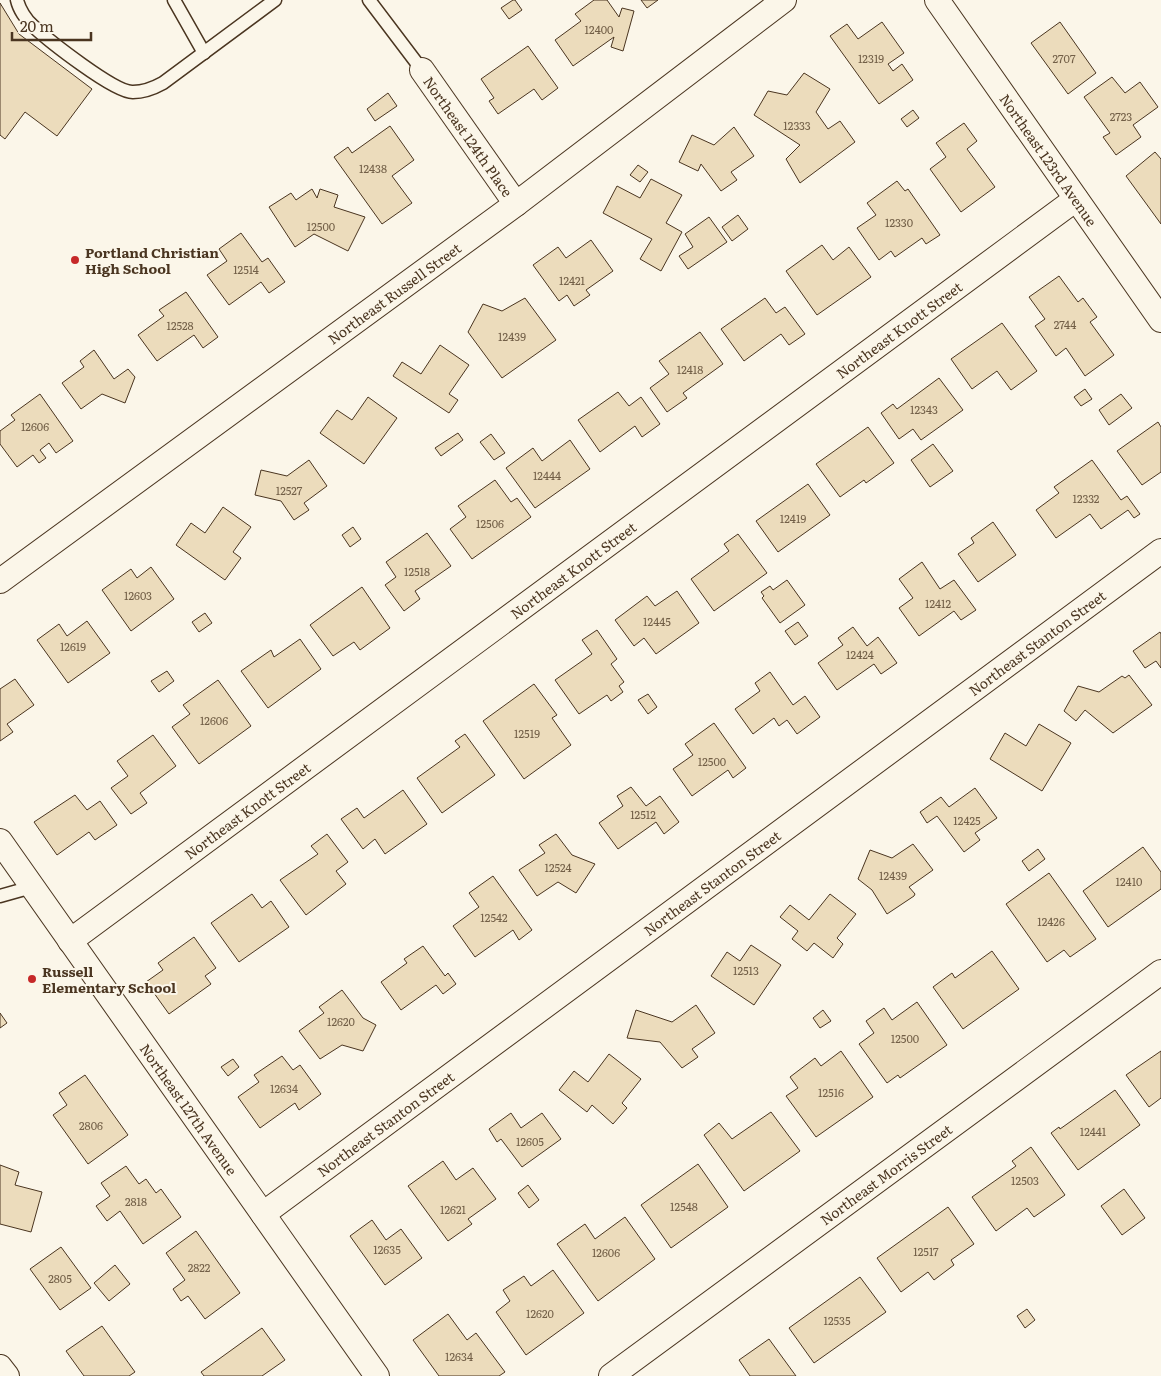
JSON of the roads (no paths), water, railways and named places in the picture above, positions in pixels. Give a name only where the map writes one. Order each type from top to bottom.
[{"type":"street","name":"Northeast Russell Street","points":[[0,581],[516,204],[784,0]]},
{"type":"street","name":"Northeast 123rd Avenue","points":[[937,0],[1161,320]]},
{"type":"street","name":"Northeast 124th Place","points":[[422,70],[516,204]]},
{"type":"street","name":"Northeast Knott Street","points":[[70,941],[1076,200]]},
{"type":"street","name":"Northeast Stanton Street","points":[[263,1214],[1161,551]]},
{"type":"street","name":"Northeast 127th Avenue","points":[[0,841],[263,1214],[366,1372]]},
{"type":"street","name":"Northeast Morris Street","points":[[611,1376],[1161,972]]},
{"type":"street","points":[[0,1367],[6,1376]]},
{"type":"lane","points":[[17,0],[18,7],[32,25],[75,59],[113,85],[132,92],[153,88],[163,83],[275,0]]},
{"type":"lane","points":[[174,0],[204,52]]},
{"type":"lane","points":[[369,0],[422,70]]},
{"type":"lane","points":[[0,896],[32,887]]},
{"type":"place","name":"Portland Christian High School","points":[[75,260]]},
{"type":"place","name":"Russell Elementary School","points":[[32,979]]}]
